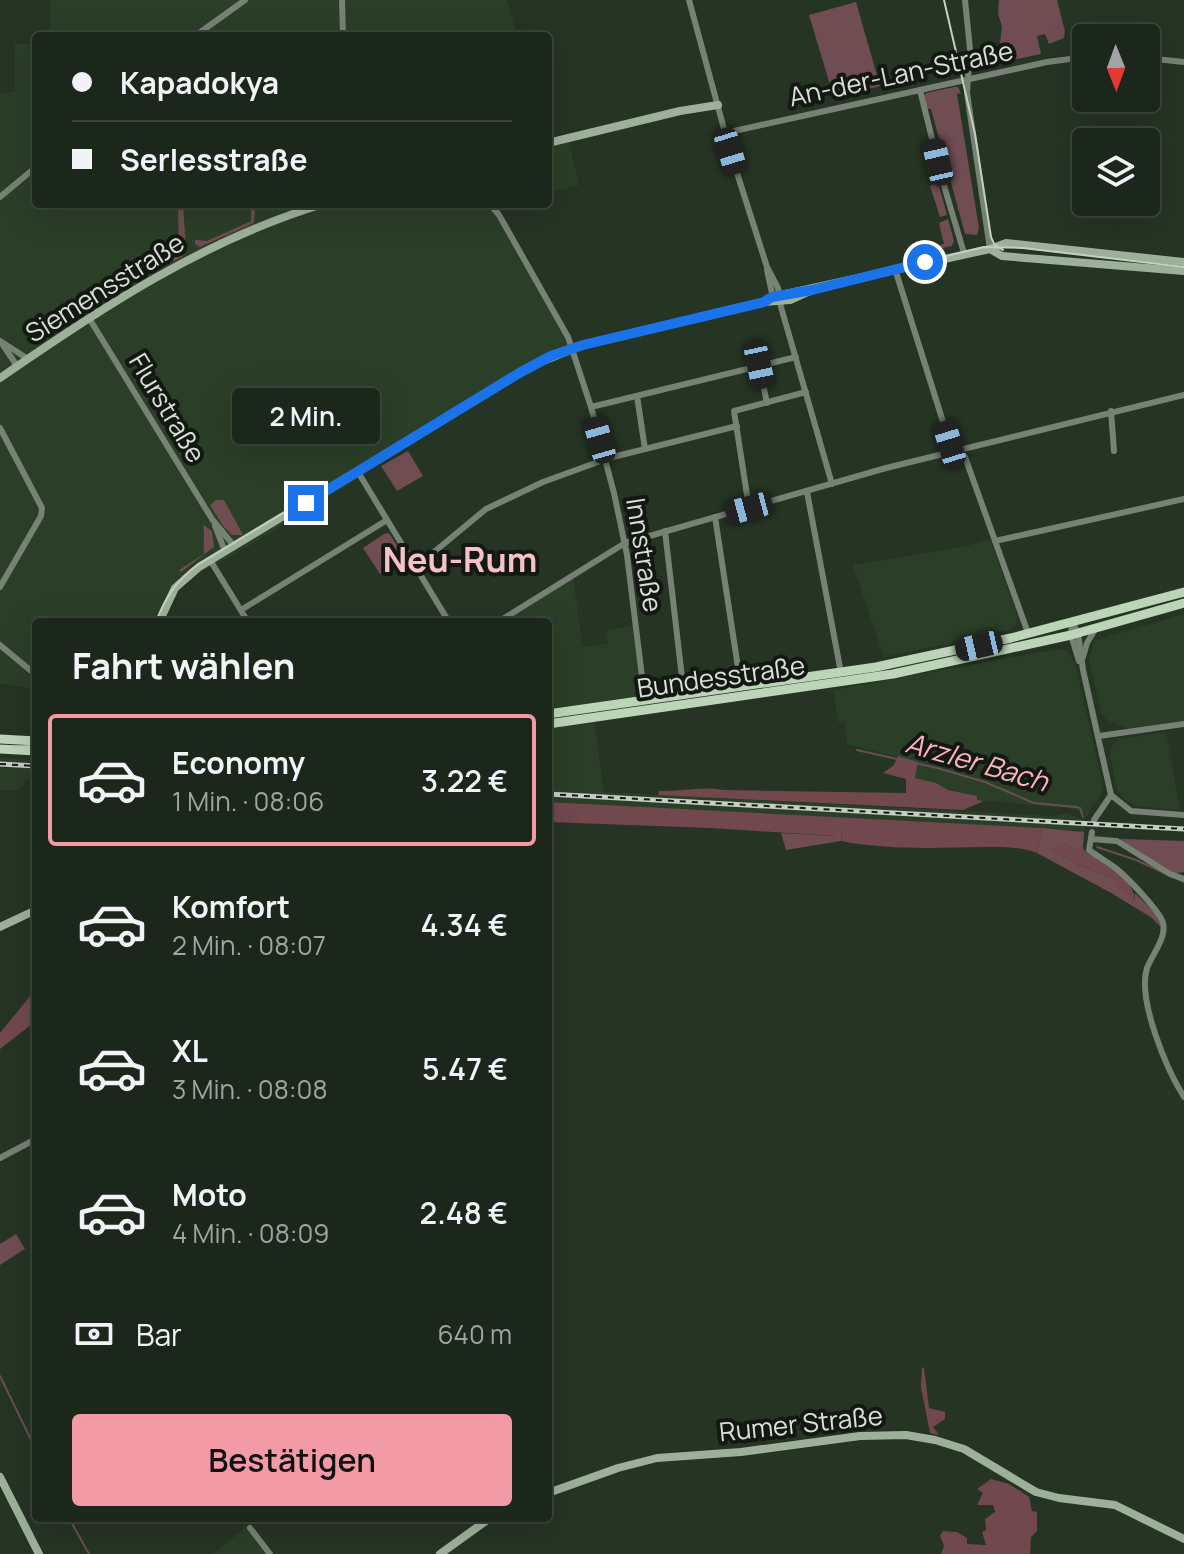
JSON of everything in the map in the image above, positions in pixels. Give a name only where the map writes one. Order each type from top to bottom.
[{"type":"main road","points":[[897,668],[1184,592]]},
{"type":"main road","points":[[897,668],[1074,634],[1184,603]]},
{"type":"main road","name":"Bundesstraße","points":[[552,713],[897,668]]},
{"type":"main road","name":"Bundesstraße","points":[[552,723],[833,684],[897,668]]},
{"type":"main road","points":[[0,739],[32,741]]},
{"type":"main road","points":[[0,749],[32,751]]},
{"type":"street","points":[[201,32],[245,0]]},
{"type":"street","points":[[342,0],[343,32]]},
{"type":"street","points":[[689,0],[725,133],[796,357],[832,484]]},
{"type":"street","points":[[965,0],[970,49],[967,93],[990,249]]},
{"type":"street","name":"An-der-Lan-Straße","points":[[725,133],[1072,59]]},
{"type":"street","points":[[1160,59],[1184,62]]},
{"type":"street","points":[[920,90],[964,253]]},
{"type":"street","points":[[552,142],[680,111],[718,105]]},
{"type":"street","points":[[0,197],[32,170]]},
{"type":"street","name":"Siemensstraße","points":[[0,378],[89,318],[196,254],[285,215],[309,208]]},
{"type":"street","name":"Innstraße","points":[[493,208],[572,348],[591,407],[625,543],[645,701]]},
{"type":"street","points":[[161,618],[178,584],[210,560],[533,365],[572,348],[1006,243],[1184,262]]},
{"type":"street","points":[[990,249],[1002,256],[1184,271]]},
{"type":"street","points":[[895,269],[950,444],[965,457],[1028,633]]},
{"type":"street","name":"Flurstraße","points":[[89,318],[212,519],[234,546]]},
{"type":"street","points":[[1,342],[28,359]]},
{"type":"street","points":[[1,342],[17,366]]},
{"type":"street","points":[[591,407],[796,357]]},
{"type":"street","points":[[759,365],[767,403]]},
{"type":"street","points":[[749,508],[734,411],[806,392]]},
{"type":"street","points":[[504,618],[625,543],[957,449],[1184,395]]},
{"type":"street","points":[[637,396],[645,449]]},
{"type":"street","points":[[1111,411],[1114,451]]},
{"type":"street","points":[[416,567],[486,509],[573,469],[737,426]]},
{"type":"street","points":[[0,428],[42,508],[41,516],[0,587]]},
{"type":"street","points":[[358,472],[447,618]]},
{"type":"street","points":[[807,492],[841,673]]},
{"type":"street","points":[[995,541],[1184,499]]},
{"type":"street","points":[[715,517],[741,687]]},
{"type":"street","name":"Flurstraße","points":[[212,519],[225,551]]},
{"type":"street","points":[[241,610],[387,520]]},
{"type":"street","points":[[665,531],[684,695]]},
{"type":"street","points":[[210,560],[246,618]]},
{"type":"street","points":[[1072,622],[1111,795],[1131,811],[1184,815]]},
{"type":"street","points":[[1082,661],[1087,643],[1097,627]]},
{"type":"street","points":[[1074,634],[1083,670]]},
{"type":"street","points":[[0,645],[32,672]]},
{"type":"street","points":[[1099,736],[1184,724]]},
{"type":"street","points":[[1094,820],[1111,795]]},
{"type":"street","points":[[1184,879],[1170,874],[1117,841],[1091,835],[1089,850],[1117,869],[1164,924],[1148,967],[1146,991],[1163,1057],[1184,1097]]},
{"type":"street","points":[[0,927],[32,912]]},
{"type":"street","points":[[0,1158],[32,1141]]},
{"type":"street","name":"Rumer Straße","points":[[552,1492],[657,1458],[741,1452],[860,1436],[906,1435],[964,1449],[1043,1494],[1115,1505],[1184,1539]]},
{"type":"street","points":[[0,1477],[39,1554]]},
{"type":"street","points":[[440,1554],[484,1522]]},
{"type":"street","points":[[250,1528],[270,1554]]},
{"type":"shaded area","points":[[50,0],[507,0],[516,32],[50,32]]},
{"type":"shaded area","points":[[999,0],[1057,0],[1064,38],[1049,44],[1045,34],[1037,36],[1041,54],[998,63],[1002,26],[998,14]]},
{"type":"shaded area","points":[[856,2],[880,86],[834,98],[809,15]]},
{"type":"shaded area","points":[[15,44],[32,44],[32,208],[497,208],[572,348],[529,371],[252,544],[180,584],[166,618],[32,618],[32,688],[0,683],[0,93],[15,92]]},
{"type":"shaded area","points":[[958,87],[961,93],[957,94],[979,228],[977,235],[965,234],[931,109],[927,109],[924,96]]},
{"type":"shaded area","points":[[569,141],[579,185],[552,192],[552,145]]},
{"type":"shaded area","points":[[938,182],[947,215],[940,217],[930,186]]},
{"type":"shaded area","points":[[178,208],[183,208],[186,250],[182,257],[160,268],[158,258],[179,257]]},
{"type":"shaded area","points":[[251,208],[255,211],[254,223],[200,247],[195,244],[195,240],[207,241],[251,221]]},
{"type":"shaded area","points":[[948,219],[954,241],[952,246],[925,252],[944,244],[939,223]]},
{"type":"shaded area","points":[[408,451],[423,476],[397,491],[381,466]]},
{"type":"shaded area","points":[[216,500],[224,500],[243,535],[232,535],[223,526],[210,505]]},
{"type":"shaded area","points":[[203,525],[212,531],[214,547],[181,572],[179,570],[204,554]]},
{"type":"shaded area","points":[[389,533],[405,558],[380,574],[363,548]]},
{"type":"shaded area","points":[[990,539],[1018,617],[1015,626],[971,639],[884,657],[853,565],[966,546]]},
{"type":"shaded area","points":[[573,575],[582,647],[608,644],[607,630],[636,626],[645,706],[593,713],[604,792],[1054,816],[1066,813],[1085,820],[1084,831],[552,802],[552,618],[504,618]]},
{"type":"shaded area","points":[[1184,614],[1184,724],[1136,731],[1106,720],[1101,712],[1089,659],[1095,640]]},
{"type":"shaded area","points":[[1057,649],[1067,651],[1075,663],[1103,786],[1098,802],[1093,804],[1087,817],[1068,808],[977,800],[977,796],[914,778],[918,762],[847,744],[844,721],[838,722],[834,690]]},
{"type":"shaded area","points":[[1166,732],[1180,810],[1135,806],[1124,799],[1117,789],[1110,756],[1112,746],[1119,739]]},
{"type":"shaded area","points":[[898,756],[918,762],[915,778],[977,796],[977,800],[984,801],[963,810],[658,795],[659,791],[707,789],[906,793],[906,779],[883,773],[894,765]]},
{"type":"shaded area","points":[[0,758],[32,760],[32,779],[25,779],[24,785],[16,790],[0,790]]},
{"type":"shaded area","points":[[552,802],[1042,828],[1037,853],[1002,847],[928,848],[858,844],[841,841],[842,832],[836,831],[834,836],[552,822]]},
{"type":"shaded area","points":[[1042,828],[1084,832],[1083,848],[1072,848],[1064,842],[1051,850],[1078,865],[1114,878],[1135,901],[1135,893],[1156,914],[1162,928],[1152,918],[1113,894],[1037,853]]},
{"type":"shaded area","points":[[835,831],[842,831],[841,841],[786,850],[781,833],[833,836]]},
{"type":"shaded area","points":[[1064,841],[1072,848],[1083,848],[1124,879],[1134,893],[1133,904],[1128,898],[1129,894],[1117,885],[1114,878],[1078,865],[1050,850]]},
{"type":"shaded area","points":[[1117,841],[1184,841],[1184,872],[1170,874]]},
{"type":"shaded area","points":[[32,994],[32,1024],[0,1049],[0,1033]]},
{"type":"shaded area","points":[[16,1234],[25,1249],[0,1265],[0,1244]]},
{"type":"shaded area","points":[[922,1367],[929,1408],[945,1412],[945,1419],[933,1427],[939,1435],[930,1433],[921,1387]]},
{"type":"shaded area","points":[[991,1479],[1009,1484],[1029,1497],[1032,1511],[1037,1512],[1037,1531],[1031,1537],[1030,1554],[941,1554],[944,1546],[940,1536],[943,1531],[957,1532],[967,1538],[967,1544],[986,1545],[982,1532],[986,1530],[985,1519],[995,1512],[993,1505],[977,1505],[983,1493],[977,1489]]},
{"type":"shaded area","points":[[247,1526],[270,1554],[213,1554]]},
{"type":"waterway","name":"Arzler Bach","points":[[857,750],[985,782],[1034,803],[1080,808],[1083,817]]},
{"type":"waterway","name":"Arzler Bach","points":[[1082,832],[1083,840]]},
{"type":"waterway","name":"Arzler Bach","points":[[1097,847],[1136,860],[1184,882]]},
{"type":"waterway","points":[[0,1376],[32,1442]]},
{"type":"waterway","points":[[71,1522],[89,1554]]},
{"type":"tram line","points":[[944,0],[975,134],[991,237],[994,244],[1003,250]]},
{"type":"tram line","points":[[158,618],[173,590],[199,564],[524,367],[561,349],[984,247],[1023,248],[1184,267]]},
{"type":"tram line","points":[[0,747],[32,746]]},
{"type":"railway","points":[[0,764],[32,766]]},
{"type":"railway","points":[[552,794],[1184,829]]},
{"type":"district","name":"Neu-Rum","points":[[460,560]]},
{"type":"route","points":[[306,503],[521,372],[562,351],[764,302],[772,297],[925,262]]}]
